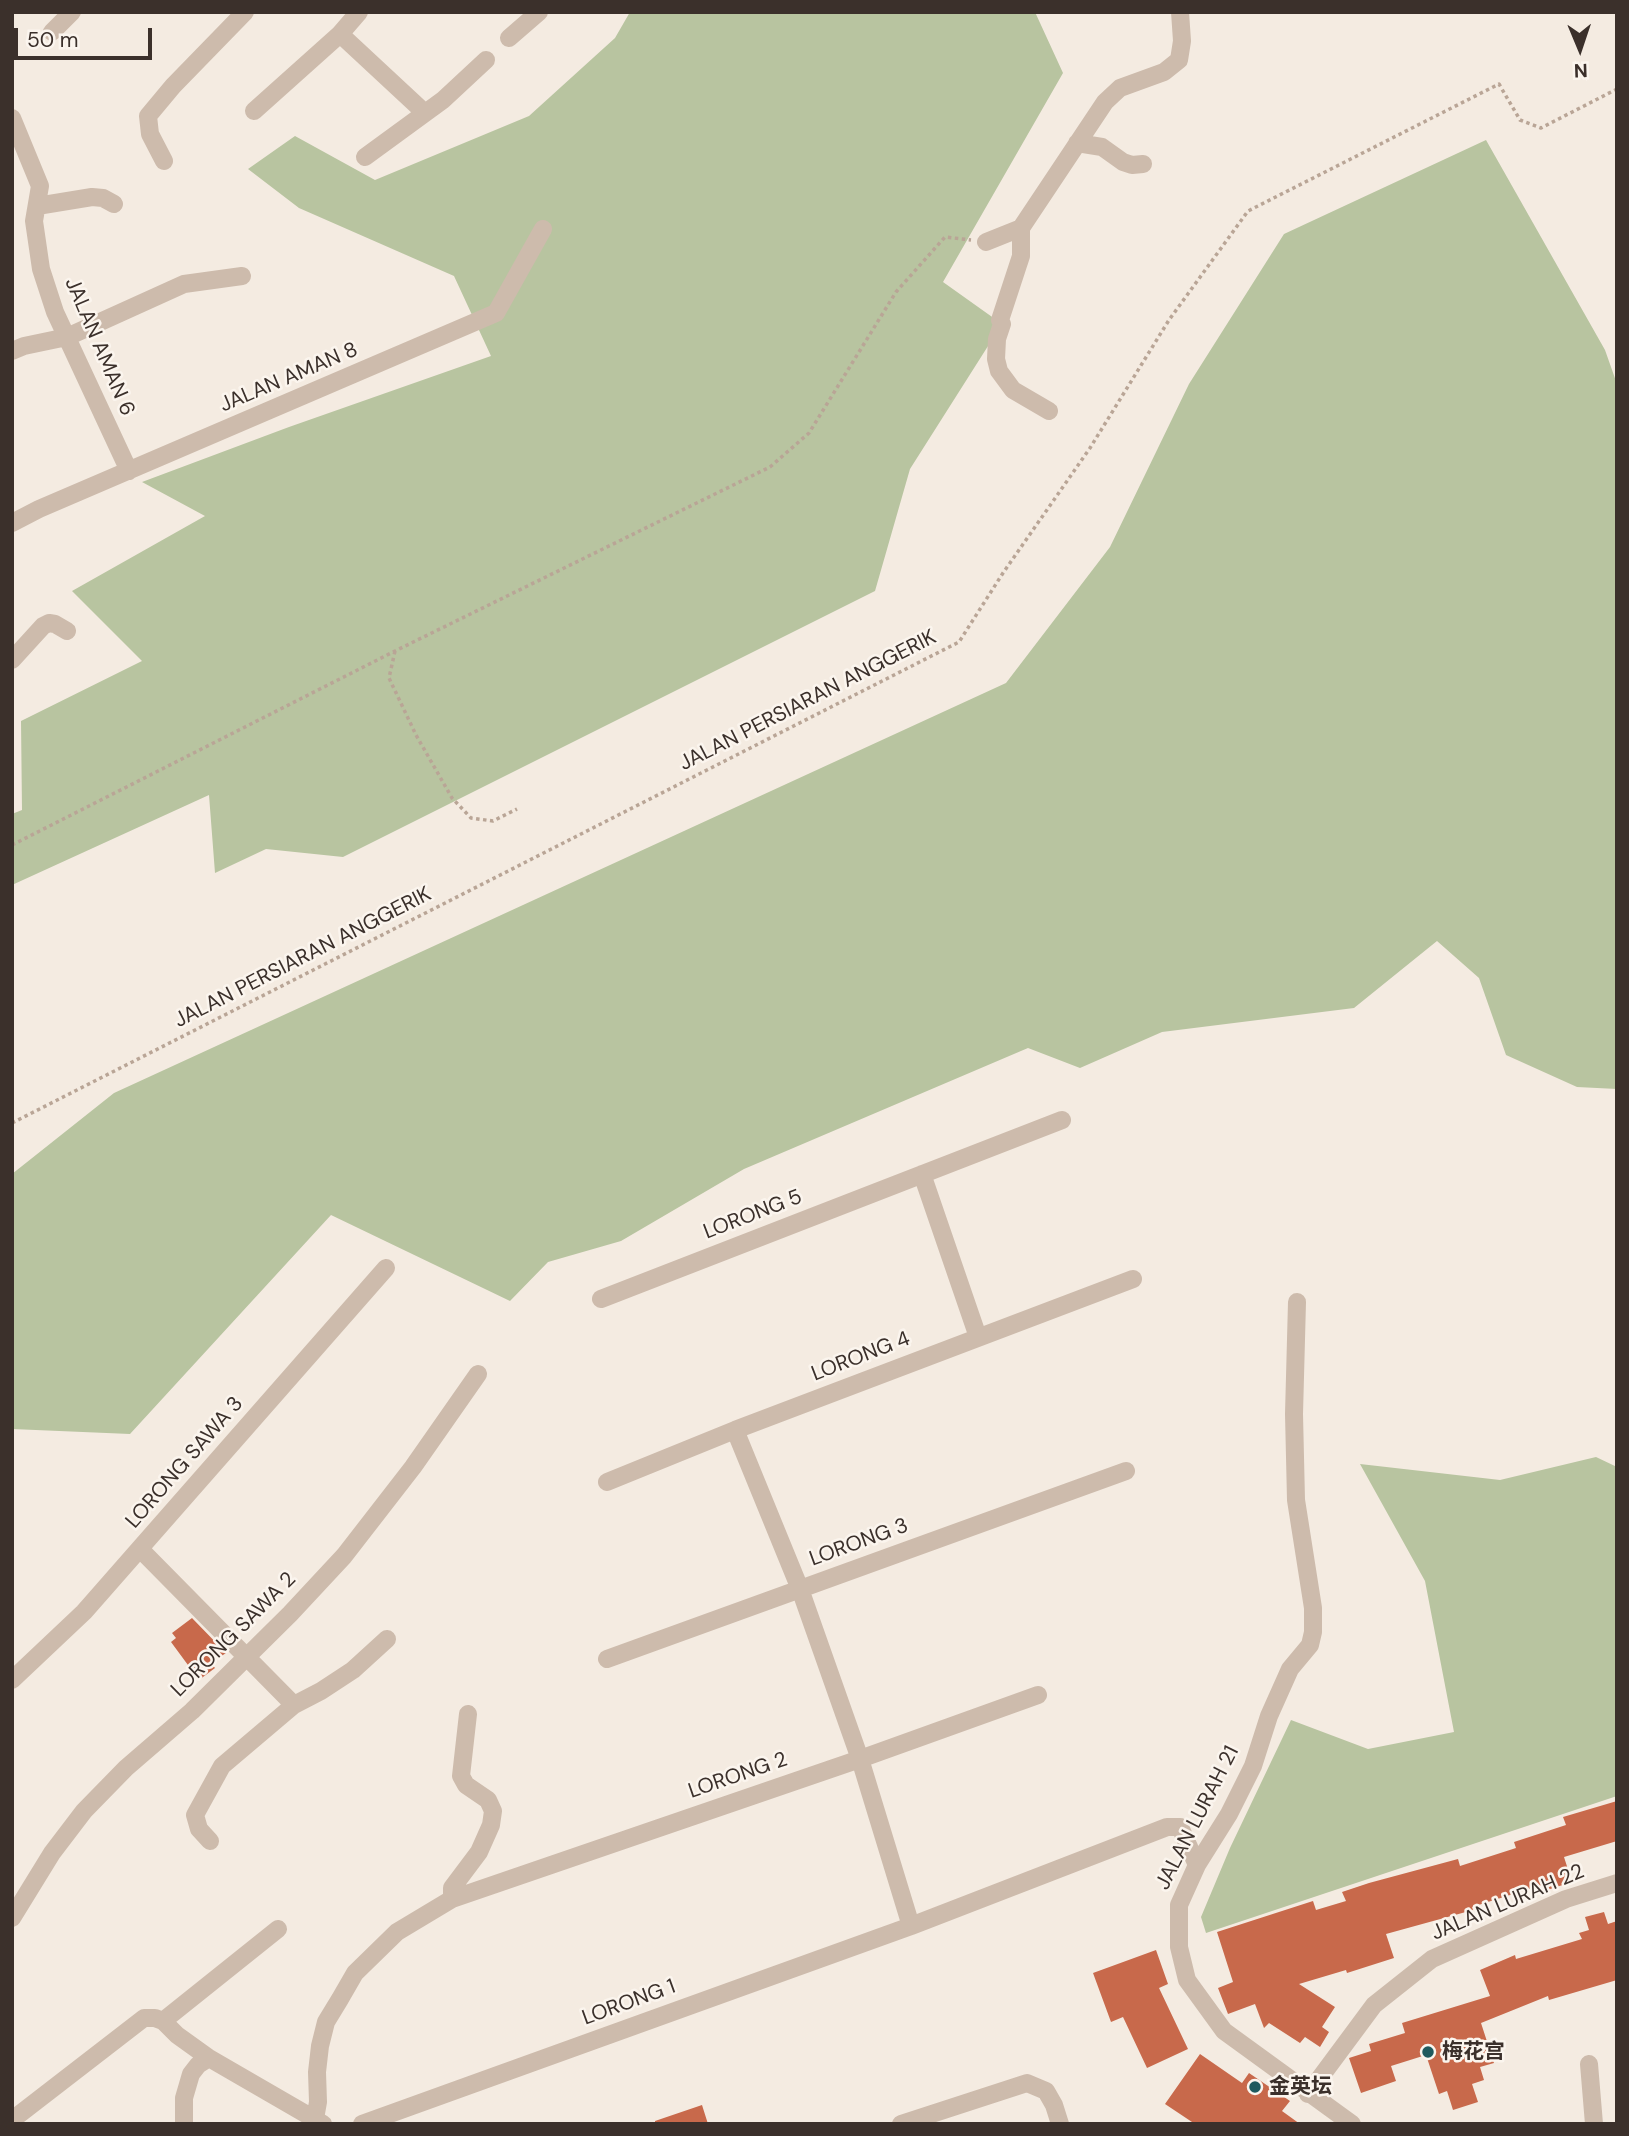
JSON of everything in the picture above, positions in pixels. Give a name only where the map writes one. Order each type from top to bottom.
[{"type":"street","points":[[52,32],[72,12]]},
{"type":"street","points":[[164,161],[150,134],[148,116],[173,86],[245,12]]},
{"type":"street","points":[[254,111],[340,34],[359,12]]},
{"type":"street","points":[[509,38],[539,12]]},
{"type":"street","points":[[1049,411],[1013,390],[999,371],[996,359],[997,339],[1002,324],[999,320],[1021,256],[1021,228],[1105,102],[1120,88],[1164,72],[1179,60],[1180,12]]},
{"type":"street","points":[[340,34],[425,113]]},
{"type":"street","points":[[365,158],[443,100],[486,60]]},
{"type":"street","name":"JALAN AMAN 6","points":[[12,118],[40,186],[34,221],[41,269],[67,337],[129,471]]},
{"type":"street","points":[[1077,143],[1102,147],[1132,165],[1143,164]]},
{"type":"street","points":[[37,206],[92,197],[103,198],[114,204]]},
{"type":"street","points":[[986,242],[1021,228]]},
{"type":"street","name":"JALAN AMAN 8","points":[[12,523],[496,313],[543,229]]},
{"type":"street","points":[[12,351],[67,337],[184,284],[242,276]]},
{"type":"street","points":[[12,660],[43,626],[55,624],[67,631]]},
{"type":"street","name":"LORONG 5","points":[[601,1299],[1062,1120]]},
{"type":"street","points":[[922,1174],[978,1337]]},
{"type":"street","name":"LORONG SAWA 3","points":[[12,1680],[84,1612],[386,1268]]},
{"type":"street","name":"LORONG 4","points":[[607,1482],[1133,1279]]},
{"type":"street","name":"JALAN LURAH 21","points":[[1297,1302],[1294,1414],[1296,1500],[1313,1608],[1313,1632],[1310,1646],[1290,1669],[1253,1766],[1229,1814],[1197,1865],[1178,1906],[1179,1947],[1187,1980],[1224,2031],[1352,2124]]},
{"type":"street","name":"LORONG SAWA 2","points":[[12,1918],[52,1853],[84,1811],[126,1768],[192,1711],[344,1556],[413,1467],[478,1374]]},
{"type":"street","points":[[736,1430],[800,1589],[860,1759],[911,1926]]},
{"type":"street","name":"LORONG 3","points":[[607,1659],[1126,1471]]},
{"type":"street","points":[[140,1549],[295,1705]]},
{"type":"street","points":[[210,1841],[198,1829],[195,1815],[222,1766],[295,1705],[353,1670],[387,1639]]},
{"type":"street","name":"LORONG 2","points":[[319,2121],[317,2073],[326,2021],[355,1973],[397,1933],[452,1899],[1038,1695]]},
{"type":"street","points":[[452,1899],[452,1888],[479,1852],[491,1825],[493,1811],[488,1800],[466,1785],[461,1776],[468,1714]]},
{"type":"street","name":"LORONG 1","points":[[362,2124],[911,1926],[1167,1827],[1180,1827],[1197,1865]]},
{"type":"street","name":"JALAN LURAH 22","points":[[1308,2094],[1374,2005],[1432,1959],[1566,1899],[1617,1883]]},
{"type":"street","points":[[163,2021],[278,1929]]},
{"type":"street","points":[[12,2120],[144,2018],[155,2018],[163,2021],[177,2035],[209,2058],[319,2121]]},
{"type":"street","points":[[184,2124],[184,2098],[191,2074],[209,2058]]},
{"type":"street","points":[[1589,2064],[1594,2124]]},
{"type":"street","points":[[901,2124],[1027,2083],[1046,2091],[1060,2124]]},
{"type":"path","name":"JALAN PERSIARAN ANGGERIK","points":[[12,1123],[959,642],[1003,573],[1090,448],[1169,320],[1248,211],[1499,84],[1520,120],[1541,128],[1617,89]]},
{"type":"path","points":[[12,845],[395,650],[770,467],[809,433],[896,292],[945,237],[986,242]]},
{"type":"path","points":[[395,650],[389,678],[416,734],[452,798],[471,818],[493,821],[517,809]]},
{"type":"green space","points":[[630,12],[1035,12],[1063,73],[943,282],[1002,324],[910,469],[875,591],[343,857],[266,849],[215,873],[209,795],[12,885],[12,814],[22,810],[21,721],[142,661],[72,591],[205,516],[142,482],[491,356],[454,276],[299,208],[248,169],[295,136],[375,180],[529,116],[615,38]]},
{"type":"green space","points":[[1486,140],[1605,350],[1617,384],[1617,1089],[1577,1087],[1506,1055],[1479,978],[1437,941],[1354,1008],[1162,1032],[1080,1068],[1028,1048],[744,1169],[621,1241],[548,1262],[510,1301],[331,1215],[130,1434],[12,1429],[12,1174],[114,1093],[1006,683],[1110,547],[1189,384],[1284,234]]},
{"type":"green space","points":[[1596,1457],[1617,1467],[1617,1796],[1206,1933],[1201,1917],[1230,1848],[1291,1720],[1368,1749],[1454,1732],[1425,1581],[1360,1464],[1500,1480]]},
{"type":"building","points":[[192,1618],[226,1653],[211,1663],[215,1668],[199,1680],[171,1642],[176,1638],[172,1633]]},
{"type":"building","points":[[1617,1801],[1617,1841],[1564,1857],[1572,1882],[1547,1890],[1545,1884],[1472,1907],[1473,1910],[1386,1934],[1394,1958],[1299,1984],[1335,2007],[1322,2027],[1329,2032],[1320,2047],[1305,2037],[1300,2043],[1269,2023],[1264,2028],[1255,2004],[1228,2014],[1218,1988],[1233,1982],[1217,1932],[1313,1901],[1316,1910],[1346,1901],[1342,1892],[1369,1883],[1458,1859],[1460,1866],[1516,1848],[1514,1842],[1566,1825],[1563,1817]]},
{"type":"building","points":[[1604,1912],[1608,1924],[1617,1921],[1617,1980],[1549,2000],[1548,1996],[1481,2023],[1494,2063],[1480,2067],[1484,2080],[1472,2084],[1478,2102],[1453,2110],[1447,2091],[1439,2094],[1426,2055],[1391,2066],[1396,2081],[1361,2093],[1349,2058],[1371,2051],[1369,2044],[1405,2033],[1402,2023],[1490,1996],[1480,1970],[1515,1955],[1516,1959],[1582,1939],[1579,1933],[1589,1930],[1585,1917]]},
{"type":"building","points":[[1156,1950],[1168,1984],[1159,1988],[1188,2049],[1147,2068],[1123,2017],[1111,2022],[1093,1973]]},
{"type":"building","points":[[1200,2054],[1242,2083],[1249,2073],[1290,2101],[1282,2111],[1300,2124],[1195,2124],[1165,2104]]},
{"type":"building","points":[[702,2105],[708,2124],[655,2124],[655,2121]]},
{"type":"place","name":"梅花宫","points":[[1428,2052]]},
{"type":"place","name":"金英坛","points":[[1255,2087]]}]
